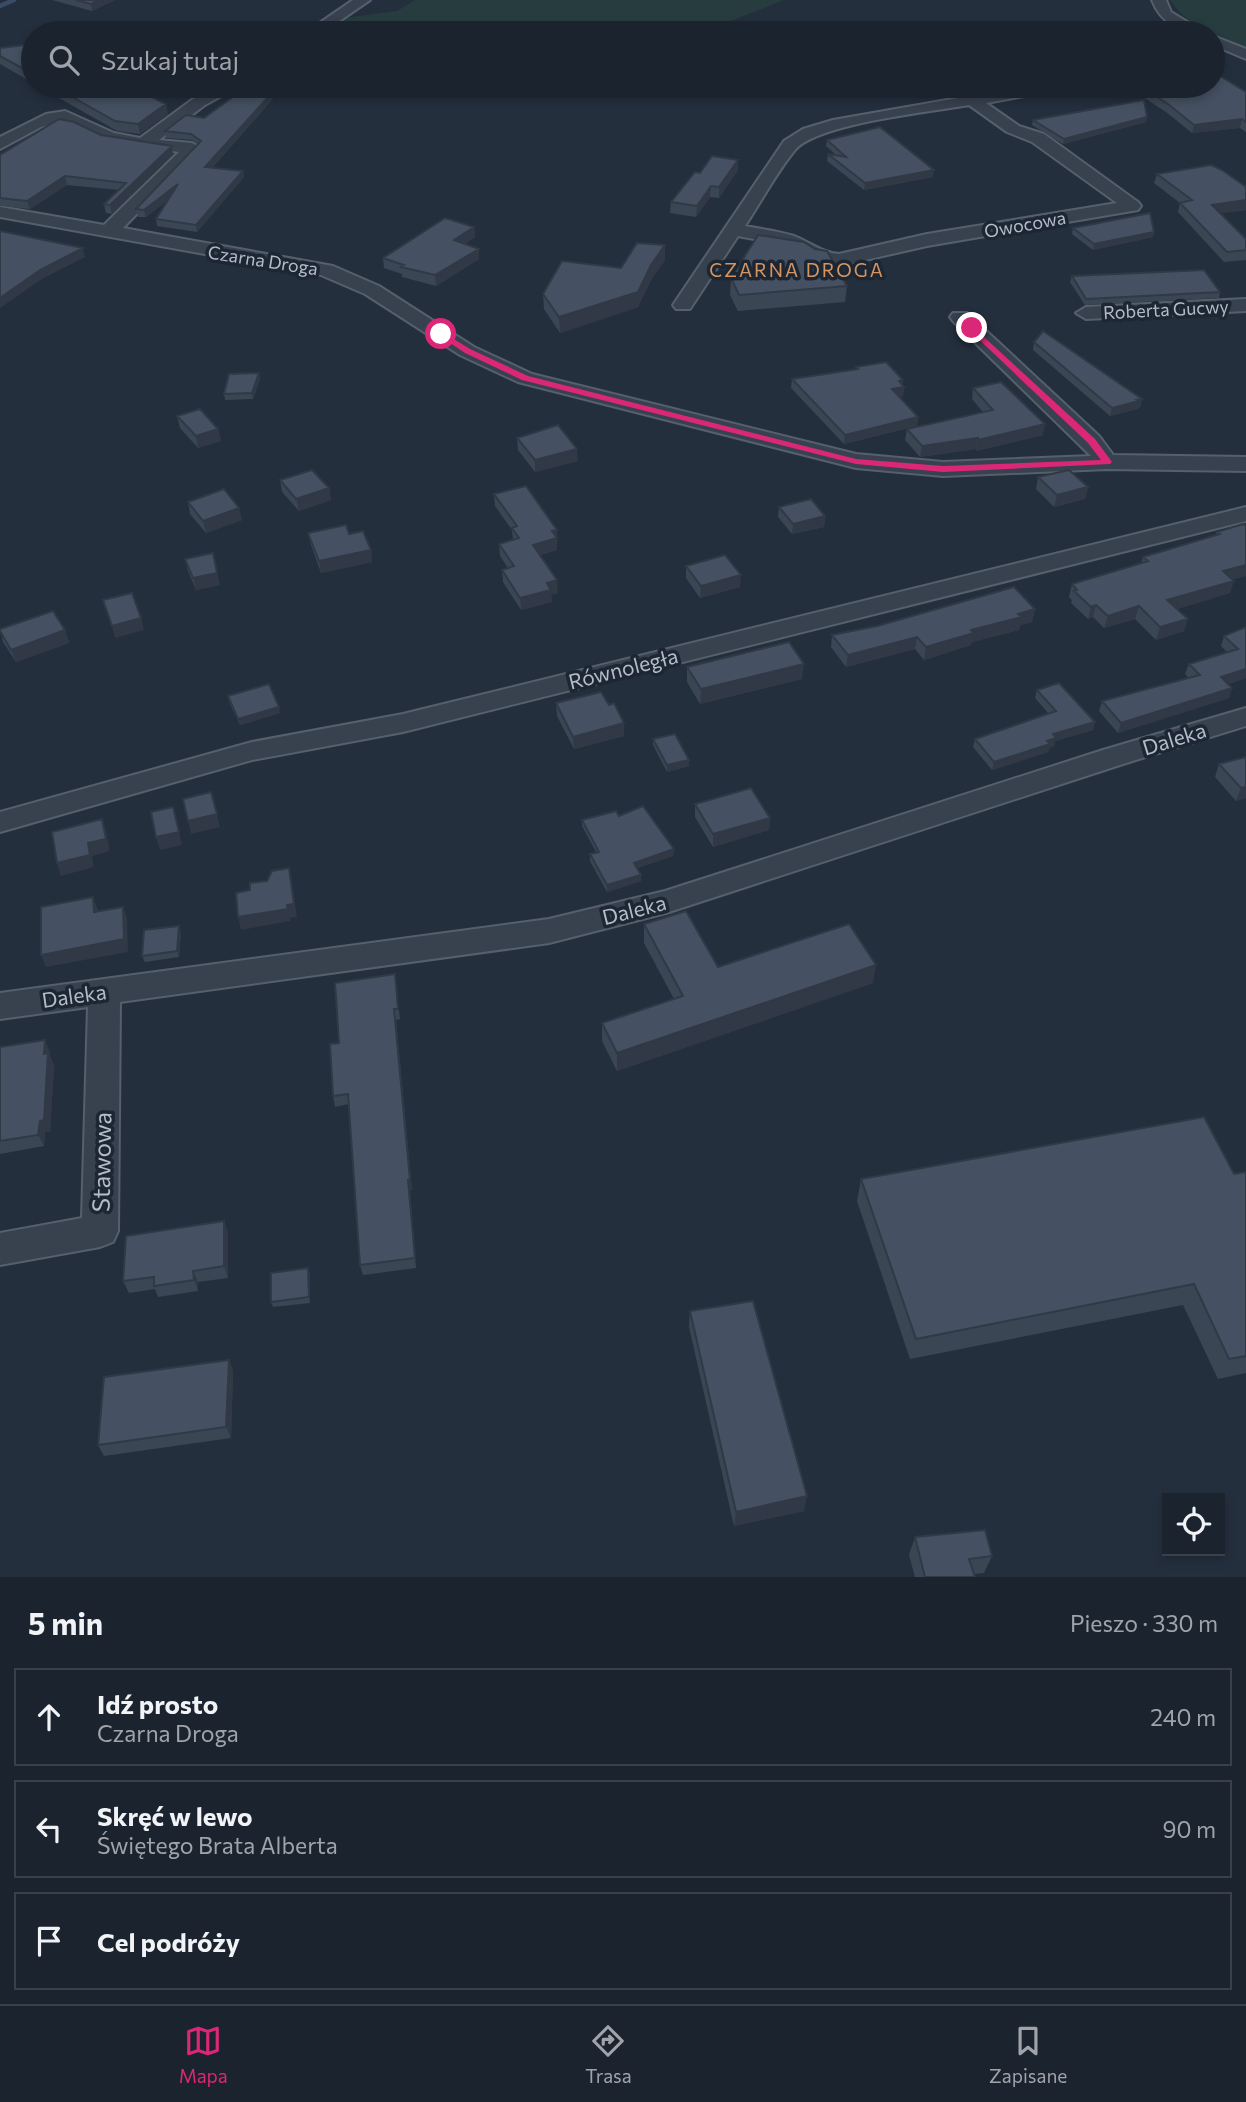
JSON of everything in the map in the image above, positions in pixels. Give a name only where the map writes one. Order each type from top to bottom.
[{"type":"street","points":[[331,21],[363,0]]},
{"type":"street","points":[[1159,0],[1166,14],[1178,21]]},
{"type":"street","points":[[1225,45],[1243,53]]},
{"type":"street","points":[[1225,55],[1243,53]]},
{"type":"street","points":[[144,143],[207,98]]},
{"type":"street","points":[[683,305],[790,145],[809,133],[833,125],[983,98]]},
{"type":"street","name":"Owocowa","points":[[734,230],[784,239],[804,247],[821,259],[839,260],[928,240],[1132,206],[1038,138],[1013,129],[972,100]]},
{"type":"street","points":[[0,144],[44,121],[65,116],[109,137],[192,148],[107,232]]},
{"type":"street","name":"Czarna Droga","points":[[0,212],[326,270],[372,290],[467,351],[525,378],[856,461],[943,469],[1107,462],[1246,464]]},
{"type":"street","name":"Roberta Gucwy","points":[[1086,313],[1246,304]]},
{"type":"street","points":[[960,317],[1091,441],[1107,462]]},
{"type":"street","name":"Równoległa","points":[[0,822],[252,751],[403,723],[1246,514]]},
{"type":"street","name":"Daleka","points":[[0,1006],[549,931],[666,902],[1113,757],[1246,717]]},
{"type":"street","name":"Stawowa","points":[[0,1249],[100,1231],[104,991]]},
{"type":"green space","points":[[415,0],[784,0],[731,21],[340,21],[344,18],[397,11]]},
{"type":"green space","points":[[1170,0],[1246,0],[1246,49],[1225,40],[1225,21],[1190,21]]},
{"type":"building","points":[[76,0],[98,0],[91,4]]},
{"type":"building","points":[[21,45],[21,67],[0,56],[0,48]]},
{"type":"building","points":[[1225,79],[1246,92],[1246,122],[1242,119],[1194,125],[1159,98],[1225,98]]},
{"type":"building","points":[[74,98],[154,98],[166,104],[138,124],[115,121]]},
{"type":"building","points":[[232,98],[267,98],[205,167],[243,171],[196,225],[156,219],[178,184],[144,210],[136,209],[201,141],[191,134],[165,131],[186,115],[204,118]]},
{"type":"building","points":[[1144,100],[1147,117],[1064,139],[1033,120]]},
{"type":"building","points":[[59,119],[74,122],[101,135],[172,146],[110,205],[104,204],[126,183],[65,176],[27,201],[0,198],[0,155]]},
{"type":"building","points":[[880,127],[934,170],[865,183],[828,154],[846,157],[827,140]]},
{"type":"building","points":[[712,156],[738,160],[719,187],[711,186],[697,206],[671,202],[695,172],[700,173]]},
{"type":"building","points":[[1211,165],[1246,187],[1246,200],[1212,205],[1246,239],[1246,250],[1227,252],[1180,203],[1192,200],[1157,174]]},
{"type":"building","points":[[1150,213],[1154,232],[1094,244],[1073,228]]},
{"type":"building","points":[[445,218],[474,227],[454,240],[479,249],[435,275],[401,267],[404,265],[383,258]]},
{"type":"building","points":[[0,231],[83,248],[40,270],[0,298]]},
{"type":"building","points":[[758,235],[804,242],[815,249],[827,251],[847,286],[739,295],[731,278]]},
{"type":"building","points":[[637,243],[665,245],[651,265],[638,292],[559,317],[543,294],[562,261],[621,268]]},
{"type":"building","points":[[1204,270],[1220,292],[1086,299],[1072,276]]},
{"type":"building","points":[[1043,331],[1142,399],[1112,408],[1034,342]]},
{"type":"building","points":[[886,362],[903,380],[899,381],[904,387],[892,389],[918,417],[845,435],[792,379],[858,369],[856,367]]},
{"type":"building","points":[[259,373],[252,393],[224,394],[229,374]]},
{"type":"building","points":[[1001,382],[1045,424],[978,440],[922,446],[907,429],[993,410],[973,388]]},
{"type":"building","points":[[200,409],[218,429],[196,436],[177,416]]},
{"type":"building","points":[[558,425],[577,449],[535,460],[517,438]]},
{"type":"building","points":[[312,470],[329,488],[296,499],[280,480]]},
{"type":"building","points":[[1069,470],[1088,487],[1057,495],[1038,477]]},
{"type":"building","points":[[526,486],[557,530],[552,531],[557,538],[533,545],[557,580],[547,583],[551,590],[520,598],[502,570],[514,566],[499,544],[519,538],[512,528],[517,526],[494,494]]},
{"type":"building","points":[[224,489],[239,508],[203,521],[188,502]]},
{"type":"building","points":[[811,499],[825,516],[793,524],[779,507]]},
{"type":"building","points":[[1243,524],[1246,526],[1246,565],[1223,571],[1234,581],[1167,600],[1188,619],[1160,627],[1139,606],[1108,616],[1096,605],[1091,607],[1074,591],[1077,590],[1072,584],[1148,561],[1143,557],[1220,534],[1217,532]]},
{"type":"building","points":[[346,525],[349,534],[363,531],[371,550],[319,561],[308,533]]},
{"type":"building","points":[[213,553],[217,573],[193,578],[185,559]]},
{"type":"building","points":[[725,555],[741,575],[701,586],[686,566]]},
{"type":"building","points":[[1014,587],[1035,609],[1018,614],[1022,617],[971,630],[974,633],[926,647],[917,637],[848,655],[832,635],[877,626]]},
{"type":"building","points":[[132,593],[141,618],[112,626],[103,600]]},
{"type":"building","points":[[53,611],[65,630],[11,650],[0,629]]},
{"type":"building","points":[[1246,627],[1246,669],[1221,677],[1232,688],[1121,723],[1102,701],[1200,675],[1189,664],[1238,649],[1224,636]]},
{"type":"building","points":[[789,642],[804,664],[701,689],[687,667]]},
{"type":"building","points":[[1059,683],[1095,722],[1053,734],[1056,738],[1047,741],[1050,744],[994,762],[975,739],[1056,711],[1037,690]]},
{"type":"building","points":[[269,684],[279,707],[238,719],[228,696]]},
{"type":"building","points":[[601,692],[609,705],[614,703],[624,723],[573,737],[556,703]]},
{"type":"building","points":[[675,734],[689,760],[667,765],[653,739]]},
{"type":"building","points":[[1246,757],[1246,787],[1241,788],[1219,764]]},
{"type":"building","points":[[751,788],[770,818],[713,834],[695,804]]},
{"type":"building","points":[[211,792],[217,814],[188,821],[183,799]]},
{"type":"building","points":[[643,806],[674,849],[634,863],[641,875],[607,885],[590,854],[599,852],[582,820],[616,811],[619,816]]},
{"type":"building","points":[[173,807],[179,832],[156,837],[151,812]]},
{"type":"building","points":[[102,819],[106,839],[88,843],[90,855],[57,863],[52,832]]},
{"type":"building","points":[[289,868],[294,904],[287,905],[288,909],[238,917],[236,893],[250,890],[250,883],[267,881],[272,871]]},
{"type":"building","points":[[93,897],[94,912],[123,907],[124,939],[41,955],[41,907]]},
{"type":"building","points":[[686,911],[718,967],[849,924],[876,965],[617,1053],[602,1023],[683,996],[644,924]]},
{"type":"building","points":[[179,926],[177,951],[142,956],[144,930]]},
{"type":"building","points":[[395,974],[398,1009],[394,1009],[415,1258],[360,1265],[348,1094],[333,1096],[330,1044],[339,1043],[335,983]]},
{"type":"building","points":[[45,1040],[44,1054],[48,1053],[44,1120],[40,1121],[38,1135],[0,1141],[0,1047]]},
{"type":"building","points":[[1204,1117],[1234,1174],[1246,1172],[1246,1356],[1229,1359],[1194,1284],[916,1339],[861,1179]]},
{"type":"building","points":[[224,1221],[224,1266],[193,1271],[194,1280],[154,1286],[154,1277],[123,1281],[126,1236]]},
{"type":"building","points":[[308,1268],[309,1297],[271,1302],[271,1273]]},
{"type":"building","points":[[753,1301],[807,1496],[736,1512],[690,1311]]},
{"type":"building","points":[[229,1360],[226,1427],[98,1445],[104,1377]]},
{"type":"building","points":[[985,1530],[992,1556],[969,1559],[975,1577],[925,1577],[915,1537]]},
{"type":"waterway","points":[[0,6],[14,0]]},
{"type":"district","name":"CZARNA DROGA","points":[[797,269]]},
{"type":"route","points":[[441,334],[467,351],[525,378],[856,461],[943,469],[1107,462],[1091,441],[972,328]]}]
